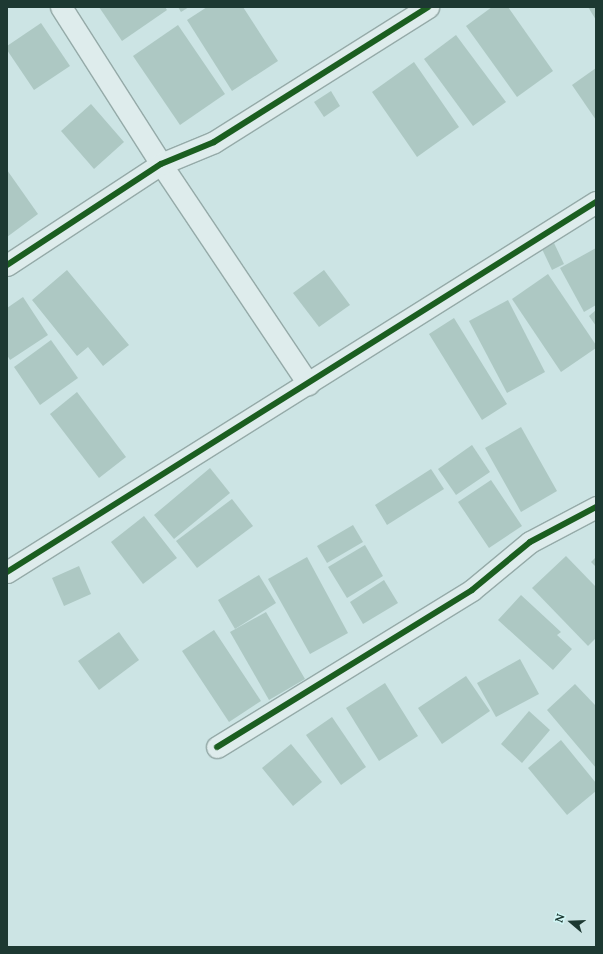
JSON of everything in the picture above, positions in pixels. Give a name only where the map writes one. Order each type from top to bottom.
[{"type":"street","points":[[61,7],[162,164],[308,384]]},
{"type":"street","points":[[7,265],[162,164],[214,142],[428,7]]},
{"type":"street","points":[[7,572],[596,202]]},
{"type":"street","points":[[217,748],[472,590],[530,542],[596,507]]},
{"type":"building","points":[[99,7],[165,7],[167,10],[122,41]]},
{"type":"building","points":[[178,7],[189,7],[181,12]]},
{"type":"building","points":[[207,7],[243,7],[278,61],[232,91],[187,20]]},
{"type":"building","points":[[492,7],[508,7],[553,71],[517,97],[466,26]]},
{"type":"building","points":[[588,7],[596,7],[596,20]]},
{"type":"building","points":[[41,23],[70,66],[34,90],[7,50],[7,46]]},
{"type":"building","points":[[178,25],[225,94],[180,125],[133,56]]},
{"type":"building","points":[[456,35],[506,102],[473,126],[424,59]]},
{"type":"building","points":[[414,62],[459,127],[417,157],[372,92]]},
{"type":"building","points":[[596,68],[596,120],[572,85]]},
{"type":"building","points":[[331,91],[340,106],[324,117],[314,102]]},
{"type":"building","points":[[91,104],[124,142],[94,169],[61,131]]},
{"type":"building","points":[[7,170],[38,214],[7,237]]},
{"type":"building","points":[[554,243],[564,264],[552,270],[542,249]]},
{"type":"building","points":[[596,248],[596,305],[584,312],[560,268]]},
{"type":"building","points":[[67,270],[129,345],[103,366],[88,347],[77,356],[32,300]]},
{"type":"building","points":[[324,270],[350,305],[319,327],[293,293]]},
{"type":"building","points":[[548,274],[596,345],[596,348],[561,372],[512,299]]},
{"type":"building","points":[[23,297],[48,335],[10,360],[7,355],[7,308]]},
{"type":"building","points":[[508,300],[545,372],[507,393],[469,321]]},
{"type":"building","points":[[596,310],[596,326],[589,316]]},
{"type":"building","points":[[454,318],[507,404],[482,420],[429,334]]},
{"type":"building","points":[[51,340],[78,378],[40,405],[14,367]]},
{"type":"building","points":[[77,392],[126,457],[99,478],[50,414]]},
{"type":"building","points":[[521,427],[557,491],[521,512],[485,448]]},
{"type":"building","points":[[472,445],[490,472],[456,495],[438,469]]},
{"type":"building","points":[[210,468],[230,493],[174,539],[154,515]]},
{"type":"building","points":[[431,469],[444,489],[387,525],[375,505]]},
{"type":"building","points":[[491,480],[522,526],[489,548],[458,502]]},
{"type":"building","points":[[232,499],[253,526],[197,568],[176,541]]},
{"type":"building","points":[[144,516],[177,558],[143,584],[111,542]]},
{"type":"building","points":[[353,525],[363,542],[327,563],[317,546]]},
{"type":"building","points":[[365,545],[383,576],[347,598],[328,567]]},
{"type":"building","points":[[566,556],[596,587],[596,638],[588,646],[532,588]]},
{"type":"building","points":[[307,557],[348,633],[310,654],[268,579]]},
{"type":"building","points":[[596,557],[596,567],[591,562]]},
{"type":"building","points":[[79,566],[91,594],[64,606],[52,578]]},
{"type":"building","points":[[259,575],[276,603],[235,629],[218,600]]},
{"type":"building","points":[[384,580],[398,603],[363,624],[350,602]]},
{"type":"building","points":[[521,595],[561,632],[557,635],[572,649],[553,670],[498,620]]},
{"type":"building","points":[[266,612],[305,679],[269,700],[230,632]]},
{"type":"building","points":[[214,630],[261,701],[229,722],[182,651]]},
{"type":"building","points":[[119,632],[139,660],[99,690],[78,661]]},
{"type":"building","points":[[520,659],[539,694],[496,717],[477,683]]},
{"type":"building","points":[[466,676],[490,711],[442,744],[418,708]]},
{"type":"building","points":[[385,683],[418,736],[379,761],[346,708]]},
{"type":"building","points":[[575,684],[596,706],[596,768],[547,710]]},
{"type":"building","points":[[529,711],[550,730],[522,763],[501,744]]},
{"type":"building","points":[[332,717],[366,767],[341,785],[306,735]]},
{"type":"building","points":[[561,740],[596,783],[596,791],[567,815],[528,768]]},
{"type":"building","points":[[291,744],[322,782],[293,806],[262,768]]},
{"type":"cycle path","points":[[7,265],[161,164],[214,142],[428,7]]},
{"type":"cycle path","points":[[7,572],[596,202]]},
{"type":"cycle path","points":[[217,747],[472,590],[530,542],[596,507]]}]
